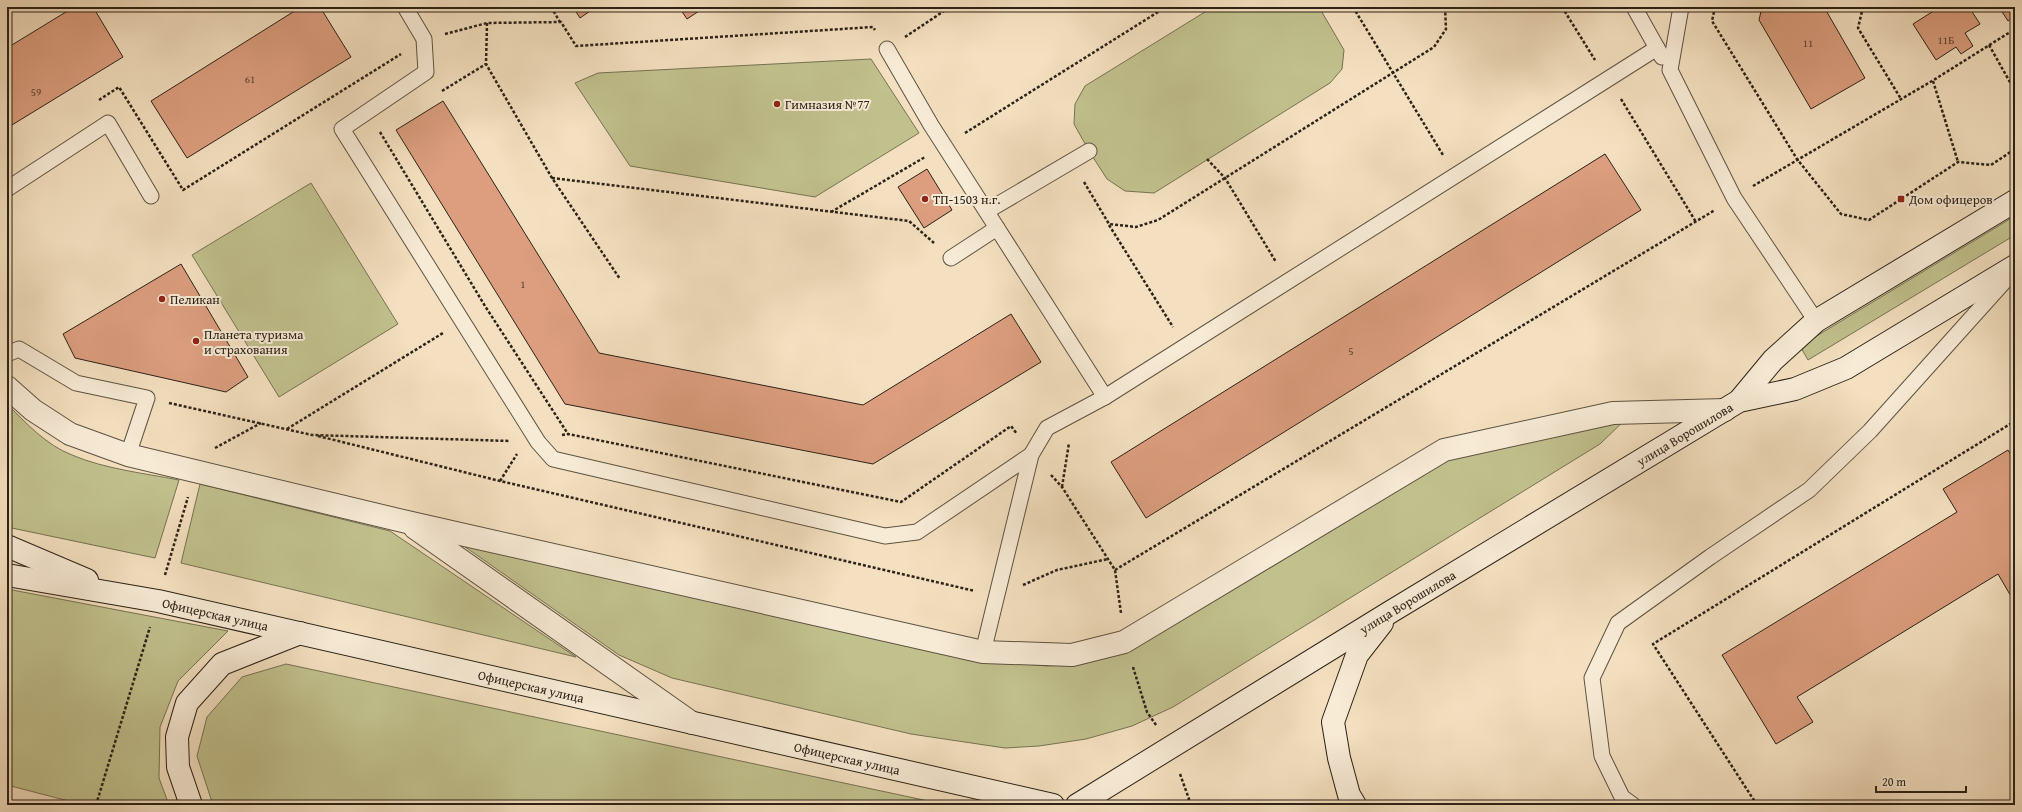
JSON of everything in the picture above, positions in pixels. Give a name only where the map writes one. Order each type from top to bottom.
[{"type":"main road","name":"улица Ворошилова","points":[[1077,805],[1170,746],[1732,405],[1773,360],[1816,321],[2015,200]]},
{"type":"main road","name":"улица Ворошилова","points":[[1732,405],[1795,389],[1846,368],[2015,266]]},
{"type":"main road","points":[[7,387],[33,410],[70,434],[128,455],[407,522],[982,652],[1072,655],[1124,642],[1444,450],[1613,413],[1732,405]]},
{"type":"main road","points":[[407,522],[692,723]]},
{"type":"main road","points":[[7,546],[119,594]]},
{"type":"main road","name":"Офицерская улица","points":[[7,575],[119,594],[300,633],[1053,805]]},
{"type":"main road","points":[[1355,805],[1349,795],[1339,758],[1333,722],[1357,655],[1392,611]]},
{"type":"main road","points":[[191,805],[178,766],[177,737],[187,703],[222,664],[300,633]]},
{"type":"lane","points":[[405,7],[424,39],[426,72],[342,129],[462,321],[531,441],[553,459],[885,536],[917,532],[1031,455]]},
{"type":"lane","points":[[1634,7],[1670,70],[1734,198],[1816,321]]},
{"type":"lane","points":[[1670,70],[1681,7]]},
{"type":"lane","points":[[982,652],[1031,455],[1047,428],[1105,397],[1657,48]]},
{"type":"lane","points":[[887,49],[944,146],[1105,397]]},
{"type":"lane","points":[[7,188],[108,123],[151,196]]},
{"type":"lane","points":[[987,211],[1072,163],[1089,151]]},
{"type":"lane","points":[[952,258],[997,228]]},
{"type":"lane","points":[[1634,805],[1622,797],[1602,756],[1592,678],[1618,623],[1710,557],[1809,490],[1870,431],[2015,270]]},
{"type":"lane","points":[[7,354],[19,349],[76,383],[147,398],[128,455]]},
{"type":"path","points":[[551,7],[576,46],[873,27],[887,49],[950,7]]},
{"type":"path","points":[[830,212],[944,146],[1166,7]]},
{"type":"path","points":[[1353,7],[1456,175]]},
{"type":"path","points":[[1109,224],[1136,227],[1158,220],[1434,47],[1446,29],[1446,7]]},
{"type":"path","points":[[1562,7],[1696,222]]},
{"type":"path","points":[[1715,7],[1712,21],[1797,159],[1841,214],[1869,220],[1958,162],[1992,165],[2015,149]]},
{"type":"path","points":[[1863,7],[1858,28],[1901,99]]},
{"type":"path","points":[[92,104],[119,87],[183,190],[424,39],[486,23],[561,22]]},
{"type":"path","points":[[486,23],[486,64],[552,178],[620,279]]},
{"type":"path","points":[[1115,570],[1696,222],[1797,159],[1901,99],[2015,29]]},
{"type":"path","points":[[1989,45],[2015,91]]},
{"type":"path","points":[[439,93],[486,64]]},
{"type":"path","points":[[1932,80],[1958,162]]},
{"type":"path","points":[[385,126],[379,130],[484,306],[568,434]]},
{"type":"path","points":[[1207,159],[1225,178],[1288,281]]},
{"type":"path","points":[[1072,163],[1185,346]]},
{"type":"path","points":[[552,178],[909,221],[952,258]]},
{"type":"path","points":[[287,429],[484,306]]},
{"type":"path","points":[[147,398],[287,429],[500,481],[996,596],[1057,570],[1108,559]]},
{"type":"path","points":[[1757,805],[1653,644],[2015,421]]},
{"type":"path","points":[[312,435],[531,441],[568,434],[901,502],[1011,426],[1031,455],[1062,486],[1115,570],[1124,642],[1147,712],[1170,746],[1189,799],[1185,805]]},
{"type":"path","points":[[500,481],[531,441]]},
{"type":"green space","points":[[1213,7],[1319,7],[1344,50],[1342,69],[1330,83],[1154,193],[1125,191],[1107,179],[1089,151],[1074,124],[1075,104],[1085,86]]},
{"type":"green space","points":[[871,59],[919,133],[815,197],[630,166],[575,83],[598,73]]},
{"type":"green space","points":[[311,183],[398,324],[279,397],[192,255]]},
{"type":"green space","points":[[2015,216],[2015,235],[1808,360],[1800,346]]},
{"type":"green space","points":[[7,404],[29,426],[45,439],[72,455],[98,464],[179,480],[155,558],[7,527]]},
{"type":"green space","points":[[1628,417],[1600,444],[1173,707],[1132,726],[1086,739],[1039,746],[1005,748],[911,734],[672,678],[619,655],[461,544],[971,659],[1047,666],[1083,664],[1451,452]]},
{"type":"green space","points":[[200,484],[390,531],[576,657],[181,563]]},
{"type":"green space","points":[[7,589],[228,631],[178,681],[160,727],[159,778],[169,805],[84,805],[7,785]]},
{"type":"green space","points":[[286,664],[947,805],[213,805],[197,756],[207,717],[242,677]]},
{"type":"building","points":[[74,7],[93,7],[123,57],[7,128],[7,48]]},
{"type":"building","points":[[301,7],[320,7],[351,57],[187,158],[151,101]]},
{"type":"building","points":[[573,7],[596,7],[580,18]]},
{"type":"building","points":[[679,7],[705,7],[687,19]]},
{"type":"building","points":[[794,7],[802,7],[796,11]]},
{"type":"building","points":[[1762,7],[1824,7],[1865,78],[1811,109],[1759,20]]},
{"type":"building","points":[[1940,7],[1969,7],[1980,24],[1965,33],[1973,46],[1961,54],[1956,47],[1936,60],[1913,24]]},
{"type":"building","points":[[1999,7],[2015,7],[2015,16],[2008,21]]},
{"type":"building","points":[[443,101],[599,353],[863,405],[1011,314],[1041,362],[873,464],[565,404],[396,130]]},
{"type":"building","points":[[1605,154],[1641,210],[1146,518],[1111,462]]},
{"type":"building","name":"ТП-1503 н.г.","points":[[927,169],[952,210],[924,228],[898,187]]},
{"type":"building","name":"Пеликан","points":[[181,264],[248,377],[226,392],[75,358],[63,334]]},
{"type":"building","points":[[2008,450],[2015,461],[2015,596],[2012,598],[1998,574],[1797,697],[1813,722],[1776,744],[1722,655],[1957,512],[1943,489]]},
{"type":"place","name":"Гимназия №77","points":[[777,104]]},
{"type":"place","name":"ТП-1503 н.г.","points":[[925,199]]},
{"type":"place","name":"Дом офицеров","points":[[1901,199]]},
{"type":"place","name":"Пеликан","points":[[162,299]]},
{"type":"place","name":"Планета туризма и страхования","points":[[196,341]]}]
